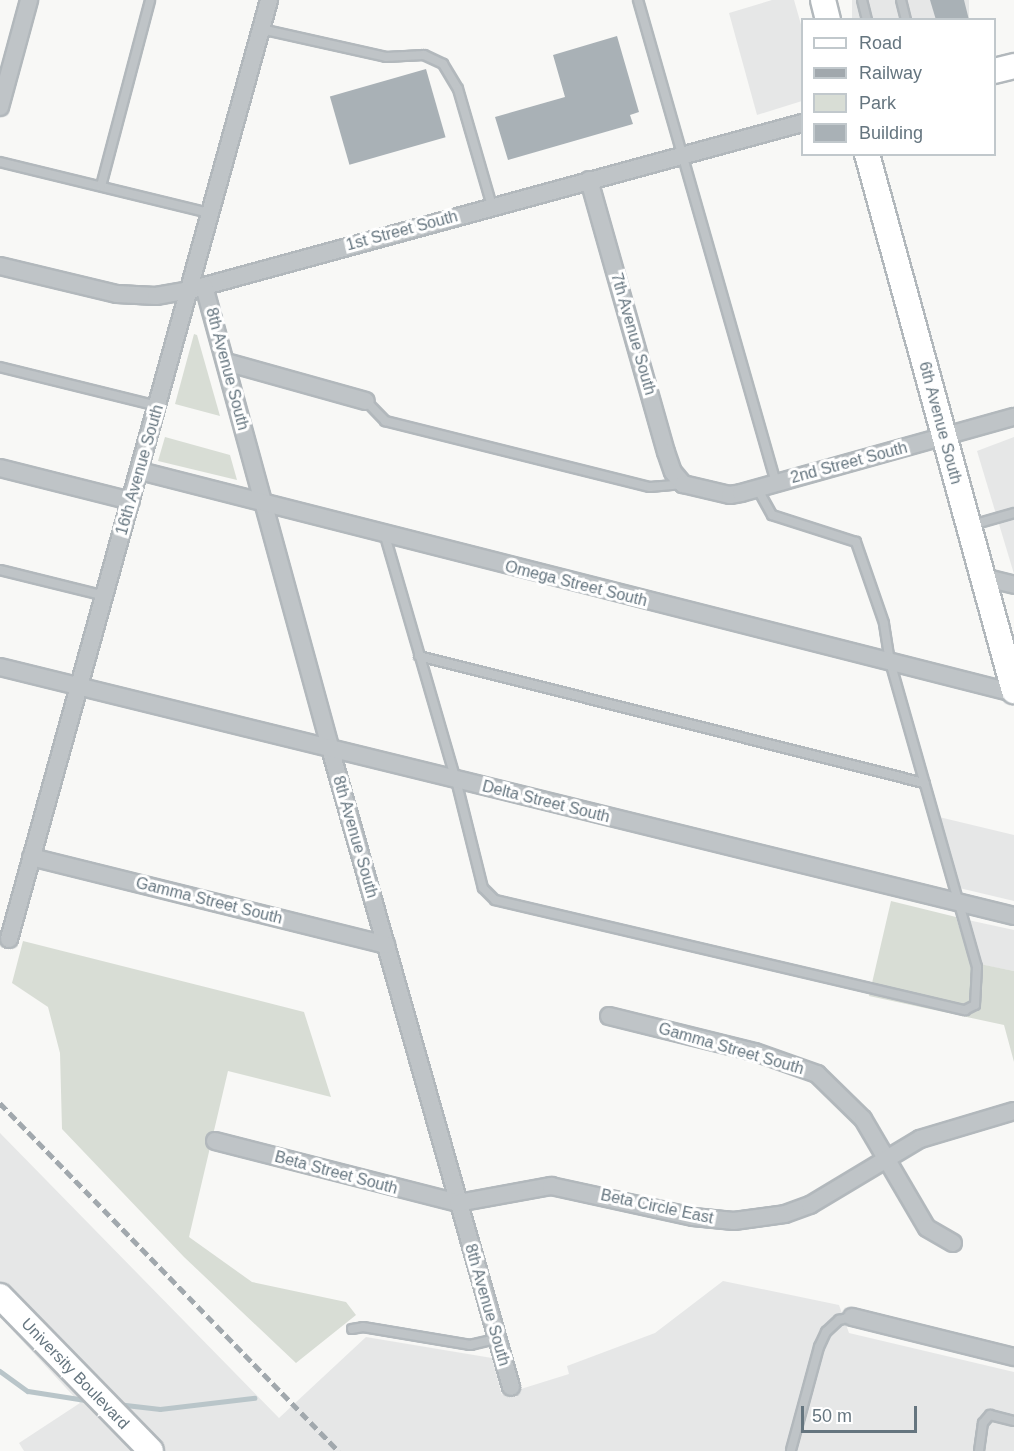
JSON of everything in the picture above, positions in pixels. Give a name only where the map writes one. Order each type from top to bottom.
[{"type":"main road","points":[[823,0],[828,18]]},
{"type":"main road","points":[[996,70],[1014,66]]},
{"type":"main road","name":"6th Avenue South","points":[[868,156],[1014,692]]},
{"type":"main road","name":"University Boulevard","points":[[0,1296],[151,1451]]},
{"type":"street","points":[[0,106],[29,0]]},
{"type":"street","name":"16th Avenue South","points":[[9,939],[158,406],[197,288],[211,213],[269,0]]},
{"type":"street","name":"1st Street South","points":[[0,266],[117,294],[156,296],[197,288],[801,123]]},
{"type":"street","name":"7th Avenue South","points":[[589,180],[666,452],[674,472],[683,484]]},
{"type":"street","name":"8th Avenue South","points":[[197,288],[226,362],[330,748],[511,1387]]},
{"type":"street","points":[[226,362],[366,401]]},
{"type":"street","name":"2nd Street South","points":[[683,484],[730,495],[1014,417]]},
{"type":"street","points":[[0,468],[131,501]]},
{"type":"street","name":"Omega Street South","points":[[140,471],[385,536],[1014,692]]},
{"type":"street","points":[[983,577],[1014,585]]},
{"type":"street","points":[[0,667],[80,685]]},
{"type":"street","name":"Delta Street South","points":[[80,685],[456,780],[1014,916]]},
{"type":"street","name":"Gamma Street South","points":[[32,857],[386,945]]},
{"type":"street","name":"Gamma Street South","points":[[609,1016],[755,1052],[817,1074],[862,1119],[887,1157],[927,1227],[953,1243]]},
{"type":"street","name":"Beta Circle East","points":[[458,1203],[551,1186],[693,1217],[760,1219],[810,1205],[887,1157],[931,1135],[1014,1111]]},
{"type":"street","name":"Beta Street South","points":[[215,1141],[458,1203]]},
{"type":"street","points":[[852,1317],[1014,1358]]},
{"type":"lane","points":[[101,186],[150,0]]},
{"type":"lane","points":[[638,0],[776,483]]},
{"type":"lane","points":[[862,0],[866,18]]},
{"type":"lane","points":[[901,0],[906,18]]},
{"type":"lane","points":[[261,29],[386,57],[424,55],[443,64],[458,89],[492,206]]},
{"type":"lane","points":[[0,162],[211,213]]},
{"type":"lane","points":[[0,368],[158,406]]},
{"type":"lane","points":[[366,401],[385,421],[396,424],[650,487],[683,484]]},
{"type":"lane","points":[[385,536],[456,780],[483,888],[495,900],[965,1010],[975,1005],[977,968],[956,902],[890,662],[884,623],[856,542],[772,515],[757,488]]},
{"type":"lane","points":[[969,526],[1014,513]]},
{"type":"lane","points":[[0,570],[105,596]]},
{"type":"lane","points":[[419,656],[924,783]]},
{"type":"lane","points":[[791,1450],[819,1347],[839,1320],[852,1317]]},
{"type":"lane","points":[[352,1329],[363,1327],[470,1345],[498,1339]]},
{"type":"lane","points":[[979,1451],[983,1424],[990,1415],[1014,1421]]},
{"type":"shaded area","points":[[772,0],[794,0],[801,24],[801,101],[757,115],[729,13]]},
{"type":"shaded area","points":[[852,0],[969,0],[969,18],[852,18]]},
{"type":"shaded area","points":[[1014,437],[1014,574],[977,451]]},
{"type":"shaded area","points":[[939,817],[1014,835],[1014,901],[955,887]]},
{"type":"shaded area","points":[[968,920],[1014,930],[1014,971],[983,965]]},
{"type":"shaded area","points":[[0,1133],[279,1418],[366,1337],[492,1358],[502,1395],[569,1374],[567,1366],[655,1333],[723,1281],[839,1305],[849,1333],[1014,1372],[1014,1451],[24,1451],[19,1443],[80,1403],[0,1317]]},
{"type":"green space","points":[[194,334],[197,335],[220,416],[175,404]]},
{"type":"green space","points":[[165,437],[230,455],[237,480],[158,461]]},
{"type":"green space","points":[[891,901],[956,917],[970,962],[1014,971],[1014,1062],[1004,1025],[869,996]]},
{"type":"green space","points":[[23,941],[304,1012],[331,1097],[228,1071],[189,1237],[252,1282],[346,1302],[356,1315],[296,1363],[184,1257],[62,1129],[60,1053],[48,1007],[12,983]]},
{"type":"building","points":[[930,0],[964,0],[968,18],[935,18]]},
{"type":"building","points":[[617,36],[639,112],[630,115],[633,124],[508,160],[495,117],[565,97],[553,55]]},
{"type":"building","points":[[426,69],[446,137],[349,165],[330,97]]},
{"type":"waterway","points":[[0,1371],[28,1391],[91,1401]]},
{"type":"waterway","points":[[117,1404],[160,1409],[254,1398]]},
{"type":"railway","points":[[0,1103],[339,1451]]}]
